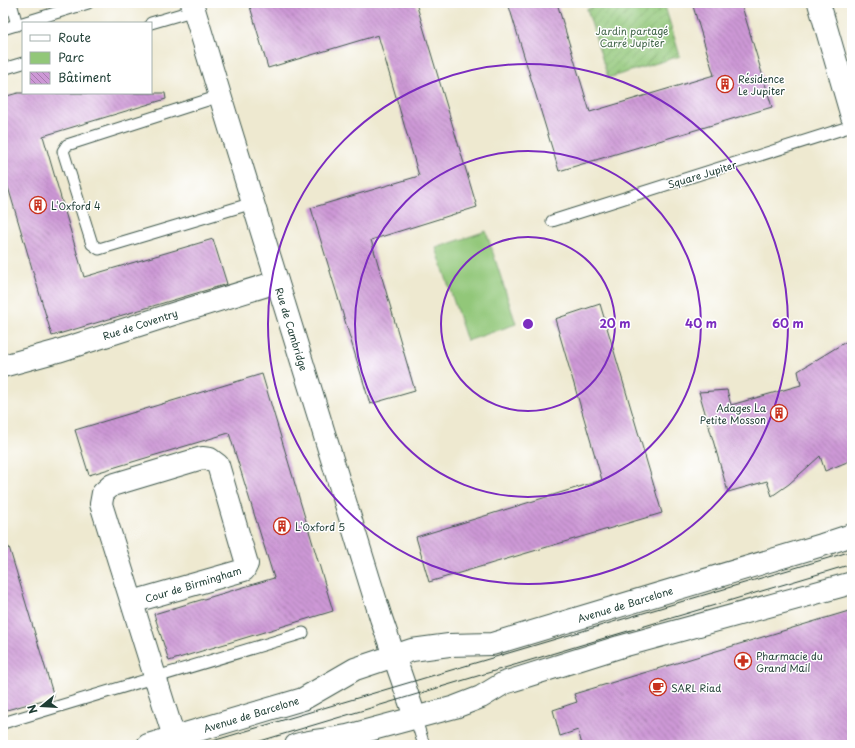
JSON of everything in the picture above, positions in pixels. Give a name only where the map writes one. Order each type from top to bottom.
[{"type":"street","points":[[819,3],[852,118]]},
{"type":"street","name":"Rue de Cambridge","points":[[194,7],[381,618],[394,655]]},
{"type":"street","name":"Rue de Coventry","points":[[3,366],[58,351],[278,282]]},
{"type":"street","name":"Cour de Birmingham","points":[[132,602],[244,570],[246,564],[218,465],[210,458],[202,458],[112,485],[103,494],[101,504],[174,737]]},
{"type":"street","name":"Avenue de Barcelone","points":[[148,745],[303,698],[355,669],[394,655],[412,650],[449,645],[492,644],[852,535]]},
{"type":"street","points":[[296,745],[309,741],[348,736],[454,707],[482,697],[504,683],[612,649],[852,583]]},
{"type":"street","points":[[394,655],[415,718]]},
{"type":"lane","points":[[11,3],[17,25]]},
{"type":"lane","points":[[27,22],[88,3]]},
{"type":"lane","points":[[152,24],[194,7]]},
{"type":"lane","points":[[3,29],[22,23]]},
{"type":"lane","points":[[3,69],[22,63]]},
{"type":"lane","points":[[220,96],[67,145],[63,151],[92,244],[99,249],[253,203]]},
{"type":"lane","name":"Square Jupiter","points":[[552,221],[852,126]]},
{"type":"lane","points":[[3,724],[303,633]]},
{"type":"lane","points":[[415,718],[424,745]]},
{"type":"green space","name":"Jardin partagé Carré Jupiter","points":[[606,3],[664,3],[680,56],[608,78],[587,9]]},
{"type":"green space","points":[[486,231],[516,324],[467,341],[436,248]]},
{"type":"building","points":[[249,3],[298,3],[300,9],[321,3],[416,3],[477,207],[371,240],[415,391],[370,404],[311,208],[419,176],[378,35],[268,68]]},
{"type":"building","name":"Résidence Le Jupiter","points":[[508,3],[557,3],[590,112],[714,75],[692,3],[741,3],[772,107],[559,171]]},
{"type":"building","name":"L'Oxford 4","points":[[18,93],[165,93],[166,99],[43,136],[84,277],[213,239],[227,284],[52,336],[3,170],[3,97]]},
{"type":"building","points":[[600,304],[662,513],[429,582],[416,537],[602,480],[555,319]]},
{"type":"building","name":"Adages La Petite Mosson","points":[[852,338],[852,460],[825,471],[820,456],[789,484],[772,496],[767,481],[728,492],[699,392],[727,390],[731,405],[801,385],[798,371]]},
{"type":"building","name":"L'Oxford 5","points":[[262,374],[333,611],[169,661],[154,614],[274,578],[229,433],[89,475],[75,430]]},
{"type":"building","points":[[3,547],[9,547],[54,697],[3,711]]},
{"type":"building","points":[[852,610],[852,745],[582,745],[578,730],[560,736],[553,710],[577,702],[574,694]]},
{"type":"tram line","points":[[199,745],[852,551]]},
{"type":"tram line","points":[[247,745],[852,564]]},
{"type":"place","name":"Résidence Le Jupiter","points":[[725,84]]},
{"type":"place","name":"L'Oxford 4","points":[[38,205]]},
{"type":"place","name":"Adages La Petite Mosson","points":[[779,413]]},
{"type":"place","name":"L'Oxford 5","points":[[282,526]]},
{"type":"place","name":"Pharmacie du Grand Mail","points":[[743,661]]},
{"type":"place","name":"SARL Riad","points":[[658,687]]}]
